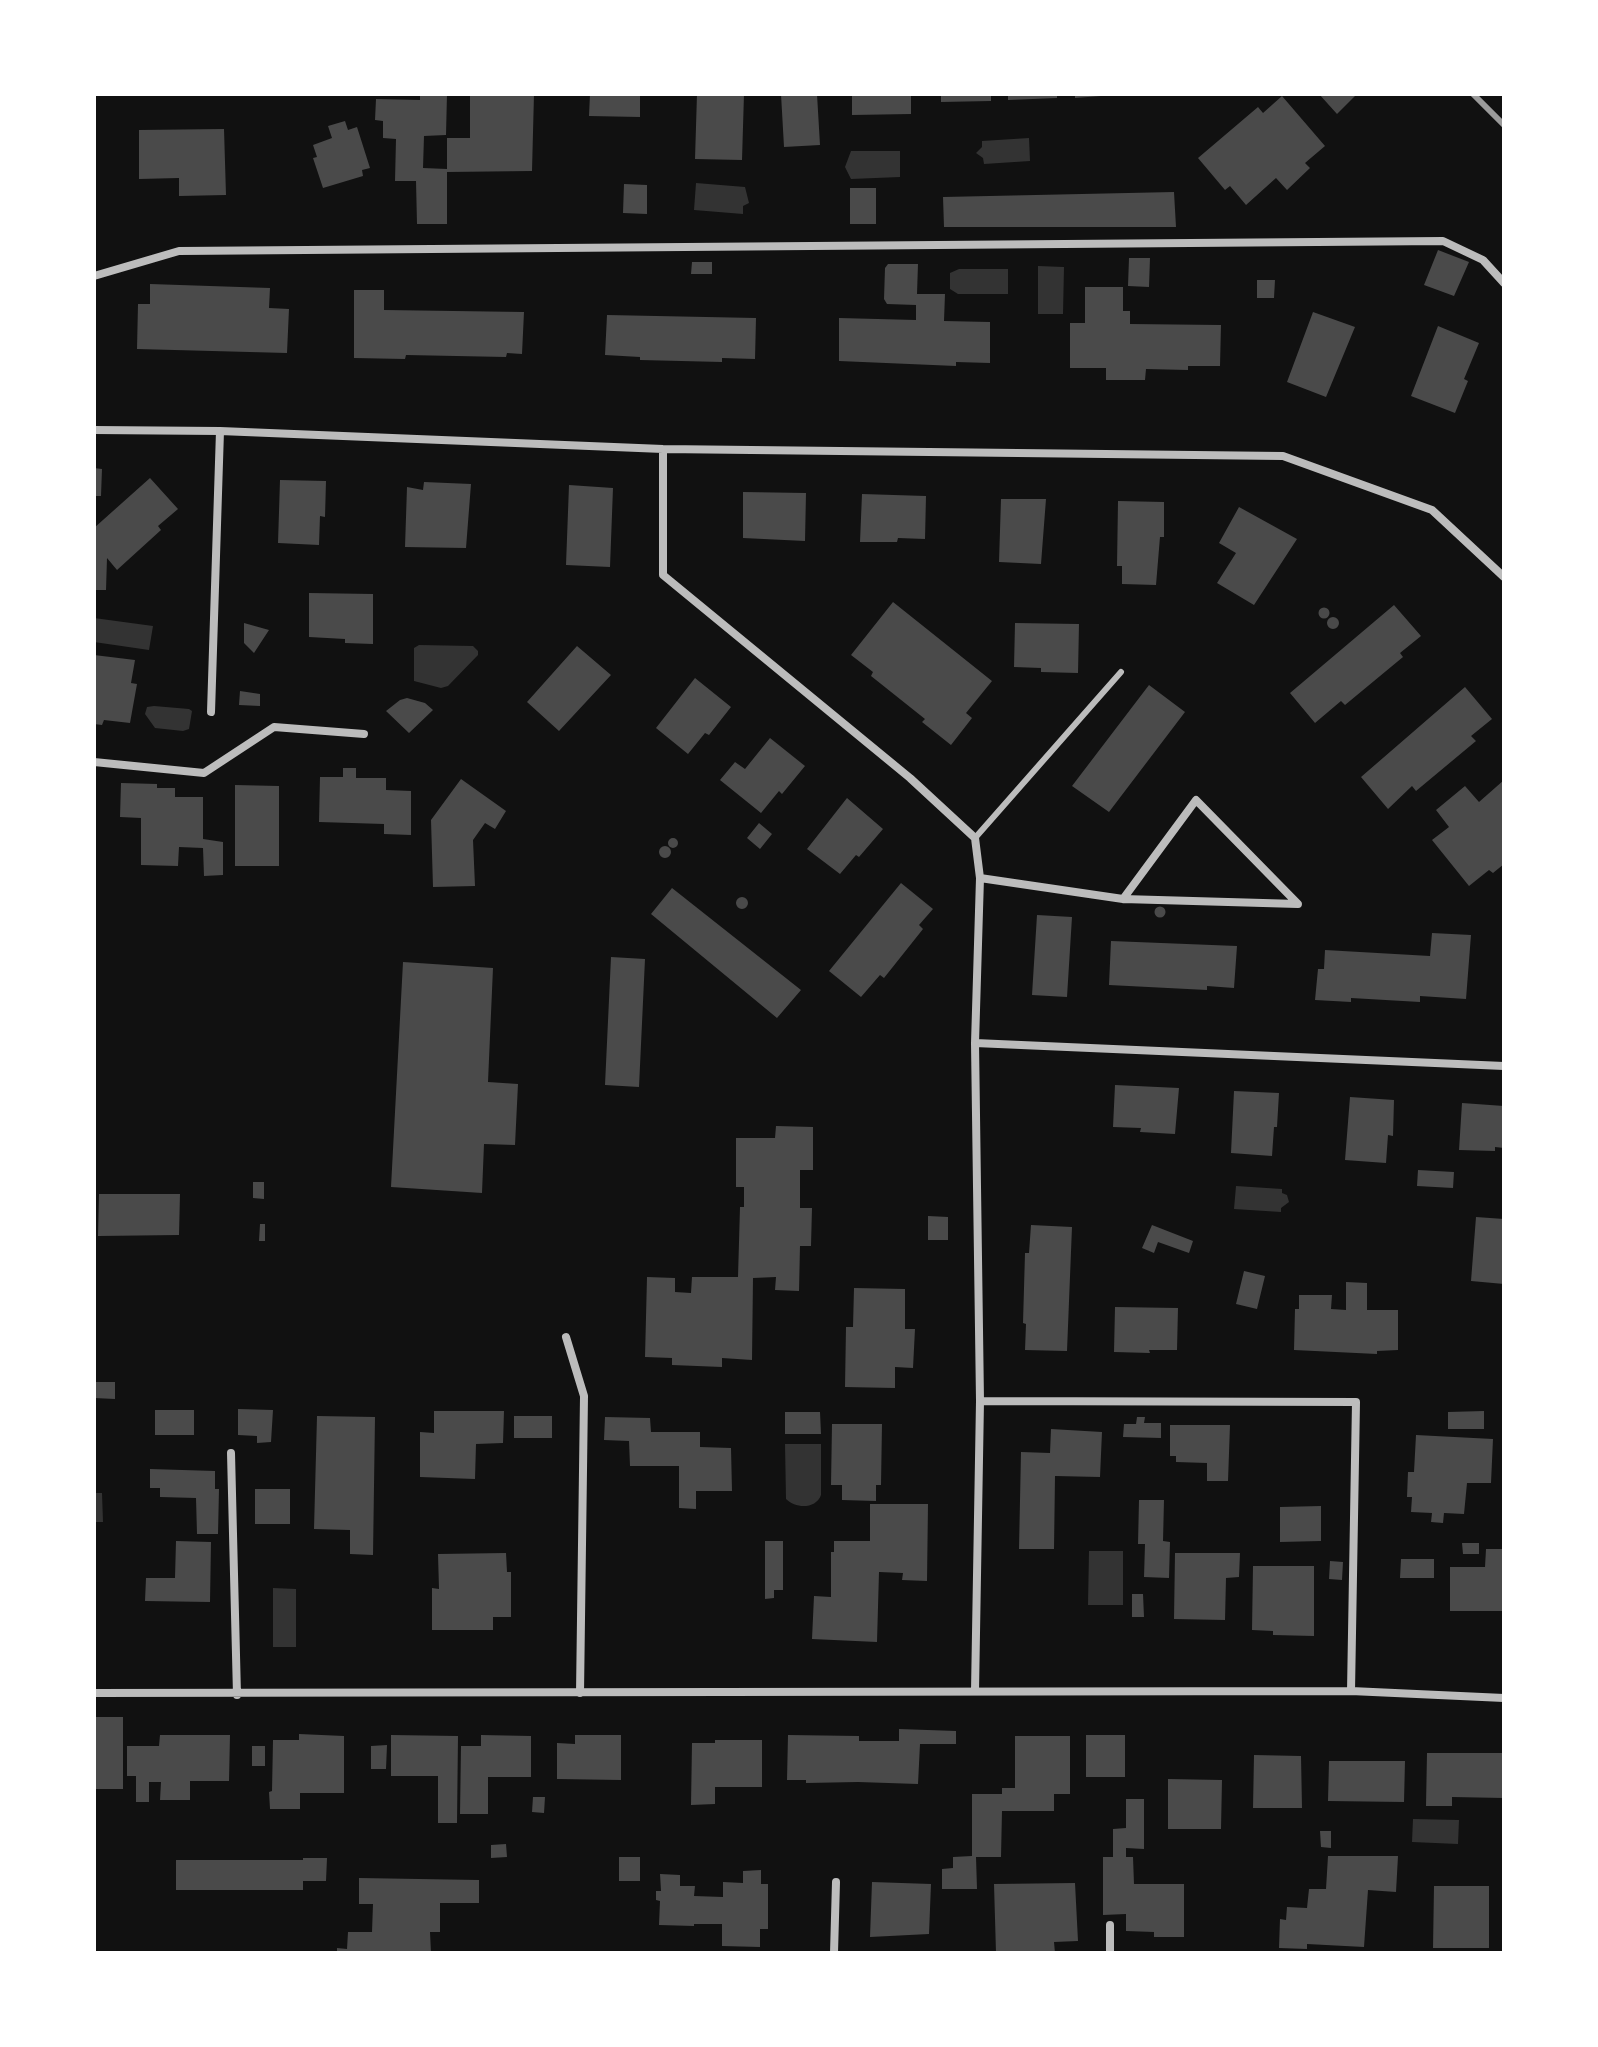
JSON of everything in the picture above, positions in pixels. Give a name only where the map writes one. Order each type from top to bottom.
[{"type":"street","points":[[94,276],[179,251],[1443,241],[1483,260],[1504,283]]},
{"type":"street","points":[[94,430],[220,431],[663,449],[1283,456],[1432,510],[1504,577]]},
{"type":"street","points":[[211,712],[220,431]]},
{"type":"street","points":[[663,449],[663,575],[910,778],[975,838],[980,878],[975,1043],[980,1401],[975,1691]]},
{"type":"street","points":[[94,762],[204,773],[274,727],[364,734]]},
{"type":"street","points":[[980,878],[1123,899],[1298,904],[1196,800],[1123,899]]},
{"type":"street","points":[[975,1043],[1504,1066]]},
{"type":"street","points":[[566,1337],[584,1396],[580,1693]]},
{"type":"street","points":[[980,1401],[1356,1402],[1351,1691]]},
{"type":"street","points":[[231,1453],[237,1695]]},
{"type":"street","points":[[94,1693],[1351,1691],[1504,1698]]},
{"type":"street","points":[[834,1953],[836,1882]]},
{"type":"street","points":[[1110,1925],[1110,1953]]},
{"type":"lane","points":[[975,838],[1121,672]]},
{"type":"shaded area","points":[[1029,138],[1030,161],[984,164],[983,158],[976,153],[982,147],[982,141]]},
{"type":"shaded area","points":[[851,151],[900,151],[900,177],[851,179],[845,167]]},
{"type":"shaded area","points":[[696,183],[745,187],[749,203],[743,206],[743,214],[694,210]]},
{"type":"shaded area","points":[[1038,266],[1064,267],[1063,314],[1038,314]]},
{"type":"shaded area","points":[[959,269],[1008,269],[1008,294],[958,294],[950,289],[950,273]]},
{"type":"shaded area","points":[[94,618],[153,626],[149,650],[94,642]]},
{"type":"shaded area","points":[[419,645],[473,646],[478,655],[448,686],[441,688],[414,681],[414,648]]},
{"type":"shaded area","points":[[147,707],[189,709],[192,711],[189,729],[155,728],[145,714]]},
{"type":"shaded area","points":[[1236,1186],[1282,1189],[1289,1202],[1281,1208],[1281,1212],[1234,1209]]},
{"type":"shaded area","points":[[785,1444],[821,1444],[821,1495],[815,1503],[795,1505],[786,1499]]},
{"type":"shaded area","points":[[94,1493],[102,1493],[103,1522],[94,1522]]},
{"type":"shaded area","points":[[1089,1551],[1123,1551],[1123,1605],[1088,1605]]},
{"type":"shaded area","points":[[273,1588],[296,1589],[296,1647],[273,1647]]},
{"type":"shaded area","points":[[1413,1819],[1459,1820],[1458,1844],[1412,1842]]},
{"type":"building","points":[[420,94],[447,94],[446,135],[424,136],[423,168],[447,169],[447,138],[470,138],[470,94],[534,94],[532,171],[447,172],[447,224],[417,224],[416,181],[395,181],[396,139],[383,138],[383,121],[375,120],[376,99],[420,100]]},
{"type":"building","points":[[590,94],[640,94],[640,117],[589,116]]},
{"type":"building","points":[[697,94],[744,94],[742,160],[695,159]]},
{"type":"building","points":[[781,94],[817,94],[820,145],[784,147]]},
{"type":"building","points":[[852,94],[911,94],[911,114],[852,115]]},
{"type":"building","points":[[941,94],[991,94],[991,101],[941,102]]},
{"type":"building","points":[[1008,94],[1057,94],[1057,98],[1008,100]]},
{"type":"building","points":[[1075,94],[1101,94],[1101,96],[1075,98]]},
{"type":"building","points":[[1319,94],[1353,94],[1355,96],[1337,114]]},
{"type":"building","points":[[1282,96],[1325,146],[1305,163],[1310,168],[1287,190],[1276,178],[1246,205],[1230,186],[1225,190],[1198,158],[1258,107],[1263,113]]},
{"type":"building","points":[[345,121],[348,130],[357,127],[370,168],[362,170],[363,176],[323,188],[313,158],[317,157],[313,145],[332,138],[328,126]]},
{"type":"building","points":[[224,129],[226,195],[179,196],[179,178],[139,179],[139,130]]},
{"type":"building","points":[[624,184],[647,185],[647,214],[623,213]]},
{"type":"building","points":[[850,188],[876,188],[876,224],[850,224]]},
{"type":"building","points":[[1174,192],[1176,227],[944,227],[943,197]]},
{"type":"building","points":[[1438,250],[1469,262],[1454,296],[1424,285]]},
{"type":"building","points":[[1129,258],[1150,258],[1149,287],[1128,286]]},
{"type":"building","points":[[692,262],[712,262],[712,274],[691,274]]},
{"type":"building","points":[[888,264],[918,264],[917,294],[945,294],[944,321],[990,322],[990,363],[956,362],[956,366],[839,361],[839,318],[916,320],[916,305],[887,304],[884,299],[885,268]]},
{"type":"building","points":[[1257,280],[1275,280],[1274,298],[1257,298]]},
{"type":"building","points":[[150,284],[270,288],[269,308],[289,309],[287,353],[137,349],[138,304],[150,304]]},
{"type":"building","points":[[1085,287],[1123,287],[1123,311],[1130,311],[1130,324],[1221,325],[1220,366],[1188,366],[1188,370],[1146,369],[1145,380],[1106,380],[1106,368],[1070,368],[1070,323],[1085,323]]},
{"type":"building","points":[[354,290],[384,290],[384,310],[524,312],[522,354],[507,353],[506,357],[406,355],[405,359],[354,358]]},
{"type":"building","points":[[1313,312],[1355,327],[1326,397],[1287,382]]},
{"type":"building","points":[[607,315],[756,318],[755,359],[722,358],[722,362],[640,360],[640,357],[605,355]]},
{"type":"building","points":[[1438,326],[1479,343],[1464,379],[1468,381],[1455,413],[1411,396]]},
{"type":"building","points":[[94,468],[102,469],[101,496],[94,496]]},
{"type":"building","points":[[150,478],[178,509],[158,526],[161,530],[117,570],[107,558],[106,590],[94,590],[94,528]]},
{"type":"building","points":[[280,480],[326,481],[325,517],[320,516],[319,545],[278,543]]},
{"type":"building","points":[[424,482],[471,484],[466,548],[405,547],[407,487],[423,490]]},
{"type":"building","points":[[569,485],[613,488],[610,567],[566,565]]},
{"type":"building","points":[[743,492],[806,493],[805,541],[743,538]]},
{"type":"building","points":[[862,494],[926,496],[925,539],[860,542]]},
{"type":"building","points":[[1001,499],[1046,499],[1041,564],[999,562]]},
{"type":"building","points":[[1118,501],[1164,502],[1164,537],[1160,537],[1156,585],[1122,584],[1122,566],[1117,566]]},
{"type":"building","points":[[1239,507],[1297,539],[1254,605],[1217,583],[1236,553],[1219,543]]},
{"type":"building","points":[[309,593],[373,594],[373,644],[309,637]]},
{"type":"building","points":[[893,602],[992,681],[966,713],[972,718],[951,745],[851,655]]},
{"type":"building","points":[[1394,605],[1421,636],[1400,653],[1403,657],[1345,705],[1341,701],[1315,723],[1290,693]]},
{"type":"building","points":[[1324,608],[1329,613],[1324,618],[1319,613]]},
{"type":"building","points":[[1333,617],[1339,623],[1333,629],[1327,623]]},
{"type":"building","points":[[244,623],[269,630],[254,653],[244,643]]},
{"type":"building","points":[[1015,623],[1079,624],[1078,673],[1041,672],[1041,668],[1014,667]]},
{"type":"building","points":[[577,646],[611,675],[559,731],[527,702]]},
{"type":"building","points":[[94,655],[135,660],[131,683],[137,684],[130,723],[104,720],[102,725],[94,724]]},
{"type":"building","points":[[695,678],[731,707],[709,735],[705,733],[688,754],[656,728]]},
{"type":"building","points":[[1149,685],[1185,712],[1109,812],[1072,786]]},
{"type":"building","points":[[1465,687],[1492,719],[1471,736],[1476,741],[1416,791],[1412,786],[1388,809],[1361,777]]},
{"type":"building","points":[[240,691],[260,694],[260,706],[239,705]]},
{"type":"building","points":[[407,698],[425,703],[433,710],[409,733],[386,711]]},
{"type":"building","points":[[770,738],[805,766],[761,813],[720,780],[735,762],[745,769]]},
{"type":"building","points":[[343,768],[356,768],[356,778],[386,778],[386,790],[411,791],[411,835],[384,834],[384,824],[319,822],[320,777],[343,777]]},
{"type":"building","points":[[461,779],[506,811],[495,829],[485,823],[473,840],[475,886],[433,887],[431,820]]},
{"type":"building","points":[[1504,780],[1504,864],[1493,873],[1489,870],[1469,886],[1432,840],[1449,827],[1436,810],[1465,786],[1479,802]]},
{"type":"building","points":[[121,783],[157,784],[157,788],[175,788],[175,797],[203,797],[203,839],[223,842],[223,875],[204,876],[203,848],[179,847],[178,866],[141,865],[141,818],[120,817]]},
{"type":"building","points":[[235,785],[279,786],[279,866],[235,866]]},
{"type":"building","points":[[847,798],[883,829],[840,874],[807,849]]},
{"type":"building","points":[[759,823],[772,834],[760,849],[747,838]]},
{"type":"building","points":[[673,838],[678,843],[673,848],[668,843]]},
{"type":"building","points":[[665,846],[671,852],[665,858],[659,852]]},
{"type":"building","points":[[901,883],[933,909],[919,925],[923,929],[884,978],[880,975],[861,997],[829,971]]},
{"type":"building","points":[[672,888],[801,990],[777,1018],[651,914]]},
{"type":"building","points":[[742,897],[748,903],[742,909],[736,903]]},
{"type":"building","points":[[1160,906],[1166,912],[1160,918],[1154,912]]},
{"type":"building","points":[[1037,915],[1072,917],[1067,997],[1032,995]]},
{"type":"building","points":[[1432,933],[1471,935],[1466,999],[1420,996],[1420,1002],[1351,998],[1351,1002],[1315,1000],[1318,969],[1324,969],[1325,950],[1430,956]]},
{"type":"building","points":[[1111,941],[1237,946],[1234,988],[1207,986],[1207,990],[1109,985]]},
{"type":"building","points":[[611,957],[645,959],[639,1087],[605,1085]]},
{"type":"building","points":[[403,962],[493,968],[488,1082],[518,1084],[515,1145],[484,1144],[482,1193],[391,1187]]},
{"type":"building","points":[[1115,1085],[1179,1088],[1175,1134],[1113,1127]]},
{"type":"building","points":[[1234,1091],[1279,1093],[1272,1156],[1231,1153]]},
{"type":"building","points":[[1350,1097],[1394,1100],[1393,1136],[1388,1135],[1386,1163],[1345,1160]]},
{"type":"building","points":[[1462,1103],[1504,1106],[1504,1148],[1495,1147],[1495,1151],[1459,1150]]},
{"type":"building","points":[[776,1126],[813,1127],[813,1170],[800,1170],[800,1208],[812,1208],[811,1246],[800,1246],[799,1291],[775,1290],[776,1277],[753,1278],[752,1360],[722,1358],[722,1367],[672,1365],[672,1358],[645,1357],[647,1277],[675,1278],[675,1292],[691,1293],[692,1277],[738,1277],[740,1207],[744,1207],[744,1187],[736,1187],[736,1138],[775,1138]]},
{"type":"building","points":[[1418,1170],[1454,1172],[1453,1188],[1417,1186]]},
{"type":"building","points":[[253,1182],[264,1182],[264,1199],[253,1198]]},
{"type":"building","points":[[99,1194],[180,1194],[179,1235],[98,1236]]},
{"type":"building","points":[[928,1216],[948,1217],[948,1240],[928,1240]]},
{"type":"building","points":[[1476,1217],[1504,1219],[1504,1284],[1471,1281]]},
{"type":"building","points":[[260,1224],[265,1224],[265,1241],[259,1241]]},
{"type":"building","points":[[1031,1225],[1072,1227],[1067,1351],[1025,1350],[1025,1253],[1029,1253]]},
{"type":"building","points":[[1152,1225],[1193,1241],[1189,1253],[1158,1242],[1154,1253],[1142,1248]]},
{"type":"building","points":[[1244,1271],[1265,1276],[1257,1309],[1236,1304]]},
{"type":"building","points":[[1346,1282],[1367,1283],[1367,1310],[1398,1310],[1398,1350],[1377,1351],[1377,1354],[1294,1350],[1295,1309],[1299,1309],[1299,1295],[1332,1295],[1331,1309],[1346,1310]]},
{"type":"building","points":[[854,1288],[905,1289],[905,1329],[915,1329],[913,1368],[895,1367],[895,1388],[845,1387],[846,1327],[853,1327]]},
{"type":"building","points":[[1115,1307],[1178,1308],[1177,1350],[1114,1352]]},
{"type":"building","points":[[94,1382],[115,1382],[115,1399],[94,1398]]},
{"type":"building","points":[[238,1409],[273,1410],[271,1442],[257,1443],[257,1436],[238,1435]]},
{"type":"building","points":[[155,1410],[194,1410],[194,1435],[155,1435]]},
{"type":"building","points":[[434,1411],[504,1411],[503,1443],[476,1444],[475,1479],[420,1477],[420,1432],[434,1433]]},
{"type":"building","points":[[1484,1411],[1484,1429],[1448,1429],[1448,1412]]},
{"type":"building","points":[[785,1412],[820,1412],[821,1434],[785,1434]]},
{"type":"building","points":[[317,1416],[375,1417],[373,1555],[350,1554],[350,1530],[314,1529]]},
{"type":"building","points":[[514,1416],[552,1416],[552,1438],[514,1438]]},
{"type":"building","points":[[605,1417],[650,1418],[651,1432],[700,1432],[700,1447],[731,1448],[732,1491],[696,1491],[696,1509],[679,1508],[679,1466],[630,1466],[629,1441],[604,1440]]},
{"type":"building","points":[[1137,1417],[1145,1417],[1144,1423],[1161,1423],[1161,1438],[1123,1437],[1124,1424],[1136,1424]]},
{"type":"building","points":[[832,1424],[882,1424],[881,1485],[876,1485],[876,1501],[842,1500],[842,1485],[831,1485]]},
{"type":"building","points":[[1170,1425],[1230,1425],[1228,1481],[1207,1481],[1207,1463],[1176,1462],[1176,1456],[1170,1456]]},
{"type":"building","points":[[1051,1429],[1102,1432],[1100,1477],[1055,1476],[1054,1549],[1019,1549],[1021,1452],[1050,1453]]},
{"type":"building","points":[[1416,1435],[1493,1439],[1491,1483],[1467,1483],[1464,1514],[1444,1513],[1443,1523],[1431,1522],[1432,1513],[1411,1512],[1412,1497],[1407,1497],[1408,1472],[1414,1472]]},
{"type":"building","points":[[150,1469],[215,1471],[215,1489],[219,1489],[218,1534],[197,1534],[196,1498],[160,1497],[160,1488],[150,1488]]},
{"type":"building","points":[[255,1489],[290,1489],[290,1524],[255,1524]]},
{"type":"building","points":[[1139,1500],[1164,1500],[1163,1541],[1170,1542],[1169,1578],[1144,1577],[1145,1544],[1138,1544]]},
{"type":"building","points":[[870,1504],[928,1504],[927,1581],[902,1580],[903,1573],[879,1572],[877,1642],[812,1639],[814,1596],[831,1597],[831,1552],[834,1552],[834,1541],[870,1541]]},
{"type":"building","points":[[1321,1506],[1321,1541],[1280,1542],[1280,1507]]},
{"type":"building","points":[[176,1541],[211,1542],[210,1602],[145,1601],[146,1578],[175,1578]]},
{"type":"building","points":[[765,1541],[783,1541],[783,1590],[774,1590],[774,1598],[765,1599]]},
{"type":"building","points":[[1462,1543],[1479,1543],[1479,1554],[1463,1554]]},
{"type":"building","points":[[1486,1549],[1504,1549],[1504,1611],[1450,1611],[1450,1567],[1485,1567]]},
{"type":"building","points":[[506,1553],[507,1572],[511,1572],[511,1617],[493,1617],[493,1630],[432,1630],[432,1588],[439,1589],[438,1554]]},
{"type":"building","points":[[1175,1553],[1240,1553],[1239,1577],[1226,1578],[1225,1620],[1174,1619]]},
{"type":"building","points":[[1401,1559],[1434,1559],[1434,1578],[1400,1578]]},
{"type":"building","points":[[1330,1561],[1343,1562],[1342,1580],[1329,1579]]},
{"type":"building","points":[[1253,1566],[1314,1566],[1314,1636],[1273,1635],[1273,1631],[1252,1630]]},
{"type":"building","points":[[1132,1594],[1143,1594],[1144,1617],[1132,1617]]},
{"type":"building","points":[[94,1717],[123,1717],[123,1789],[94,1789]]},
{"type":"building","points":[[899,1729],[956,1731],[956,1744],[920,1744],[918,1784],[806,1783],[806,1780],[787,1780],[788,1735],[859,1736],[859,1741],[899,1741]]},
{"type":"building","points":[[299,1734],[344,1736],[344,1793],[300,1793],[300,1809],[270,1809],[273,1740],[299,1740]]},
{"type":"building","points":[[160,1735],[230,1735],[229,1781],[190,1781],[190,1800],[160,1800],[161,1782],[149,1782],[149,1802],[136,1802],[136,1776],[127,1776],[127,1746],[159,1746]]},
{"type":"building","points":[[391,1735],[458,1736],[457,1823],[438,1823],[438,1776],[391,1776]]},
{"type":"building","points":[[481,1735],[531,1736],[531,1777],[488,1777],[488,1814],[460,1814],[461,1746],[481,1746]]},
{"type":"building","points":[[575,1735],[621,1735],[621,1780],[557,1779],[557,1743],[575,1744]]},
{"type":"building","points":[[1086,1735],[1125,1735],[1125,1777],[1086,1777]]},
{"type":"building","points":[[1015,1736],[1070,1736],[1070,1794],[1054,1794],[1054,1811],[1002,1811],[1001,1857],[976,1857],[977,1889],[942,1889],[942,1869],[953,1868],[953,1857],[972,1856],[972,1794],[1002,1794],[1002,1788],[1015,1788]]},
{"type":"building","points":[[715,1740],[762,1740],[762,1787],[715,1787],[715,1804],[691,1805],[692,1743],[715,1743]]},
{"type":"building","points":[[387,1745],[386,1769],[371,1769],[371,1746]]},
{"type":"building","points":[[252,1746],[265,1746],[265,1766],[252,1766]]},
{"type":"building","points":[[1427,1753],[1504,1753],[1504,1798],[1452,1797],[1452,1806],[1426,1806]]},
{"type":"building","points":[[1254,1755],[1301,1756],[1302,1808],[1253,1808]]},
{"type":"building","points":[[1329,1761],[1405,1761],[1404,1802],[1328,1801]]},
{"type":"building","points":[[1168,1779],[1222,1780],[1221,1829],[1168,1829]]},
{"type":"building","points":[[533,1797],[545,1797],[544,1813],[532,1812]]},
{"type":"building","points":[[1126,1799],[1144,1799],[1144,1849],[1126,1848],[1126,1857],[1133,1857],[1134,1884],[1184,1884],[1184,1937],[1154,1937],[1154,1932],[1126,1931],[1126,1914],[1103,1915],[1103,1857],[1113,1857],[1113,1829],[1126,1828]]},
{"type":"building","points":[[1320,1831],[1331,1831],[1331,1848],[1321,1847]]},
{"type":"building","points":[[506,1844],[507,1857],[491,1858],[491,1845]]},
{"type":"building","points":[[1328,1856],[1398,1856],[1396,1892],[1368,1890],[1364,1947],[1307,1944],[1307,1949],[1279,1948],[1280,1919],[1286,1920],[1287,1907],[1307,1908],[1309,1889],[1326,1889]]},
{"type":"building","points":[[619,1857],[640,1857],[640,1881],[619,1881]]},
{"type":"building","points":[[327,1858],[326,1881],[303,1881],[303,1890],[176,1890],[176,1860]]},
{"type":"building","points":[[761,1870],[761,1884],[768,1884],[768,1929],[760,1929],[760,1947],[722,1946],[722,1924],[659,1925],[660,1901],[656,1900],[656,1891],[661,1891],[660,1874],[680,1875],[680,1886],[695,1886],[694,1896],[723,1897],[723,1882],[743,1883],[743,1871]]},
{"type":"building","points":[[359,1878],[479,1880],[479,1903],[440,1903],[440,1932],[430,1932],[431,1953],[337,1953],[337,1948],[347,1949],[348,1932],[372,1932],[373,1904],[359,1904]]},
{"type":"building","points":[[872,1882],[931,1884],[929,1934],[870,1937]]},
{"type":"building","points":[[1075,1883],[1078,1941],[1054,1942],[1055,1953],[996,1953],[994,1884]]},
{"type":"building","points":[[1434,1886],[1489,1886],[1489,1948],[1433,1948]]},
{"type":"railway","points":[[1473,94],[1504,125]]}]
